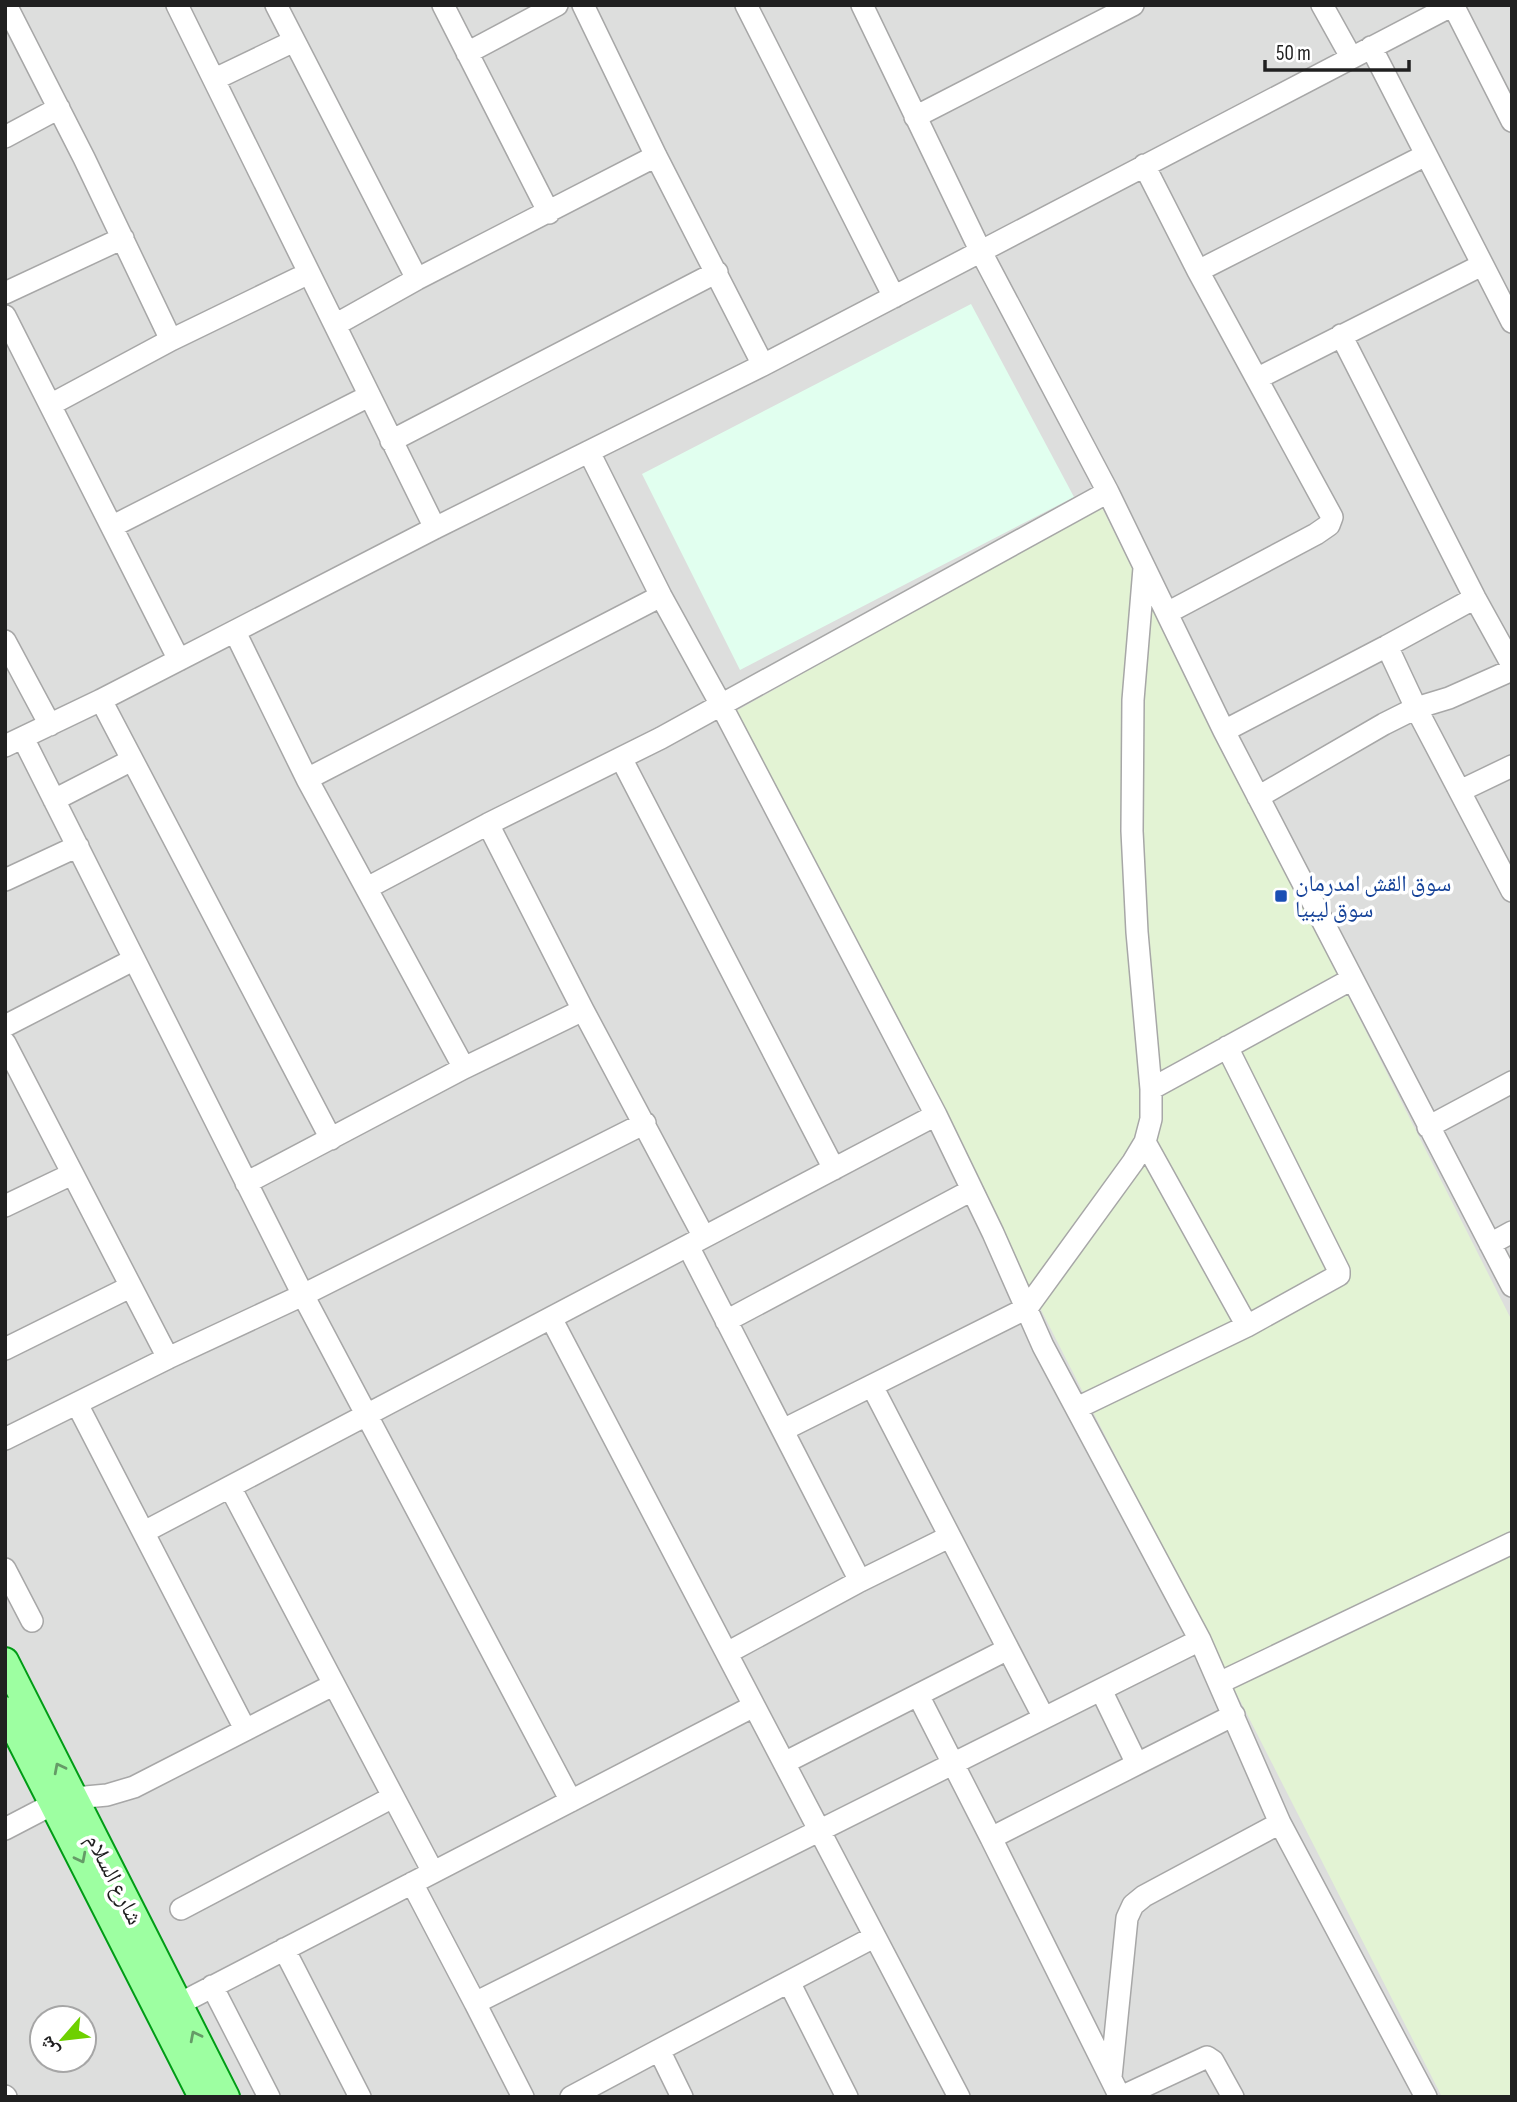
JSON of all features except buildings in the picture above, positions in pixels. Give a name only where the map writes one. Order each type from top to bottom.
[{"type":"main road","name":"شارع السلام","points":[[5,1661],[64,1801],[202,2097]]},
{"type":"main road","name":"شارع السلام","points":[[5,1710],[64,1801],[179,2004],[226,2097]]},
{"type":"street","points":[[6,5],[60,108],[171,340]]},
{"type":"street","points":[[177,5],[435,528]]},
{"type":"street","points":[[276,5],[416,279]]},
{"type":"street","points":[[443,5],[549,213]]},
{"type":"street","points":[[467,53],[557,5]]},
{"type":"street","points":[[583,5],[656,156],[763,365]]},
{"type":"street","points":[[746,5],[894,297]]},
{"type":"street","points":[[862,5],[980,250],[1108,492],[1224,732],[1512,1286]]},
{"type":"street","points":[[915,117],[1133,5]]},
{"type":"street","points":[[1322,5],[1351,57]]},
{"type":"street","points":[[571,1801],[365,1415],[54,800],[14,742],[763,365],[1453,5],[1512,121]]},
{"type":"street","points":[[215,79],[294,41]]},
{"type":"street","points":[[1371,47],[1512,322]]},
{"type":"street","points":[[5,137],[60,108]]},
{"type":"street","points":[[1198,271],[1426,155]]},
{"type":"street","points":[[335,326],[416,279],[656,156]]},
{"type":"street","points":[[1144,165],[1198,271],[1332,517],[1316,534],[1167,613]]},
{"type":"street","points":[[5,293],[123,238]]},
{"type":"street","points":[[1258,378],[1482,265]]},
{"type":"street","points":[[391,441],[717,272]]},
{"type":"street","points":[[50,405],[171,340],[309,273]]},
{"type":"street","points":[[5,316],[179,660]]},
{"type":"street","points":[[1342,335],[1475,598],[1512,665]]},
{"type":"street","points":[[113,526],[369,396]]},
{"type":"street","points":[[589,452],[661,596],[936,1115],[1043,1346],[1200,1640],[1280,1823],[1426,2097]]},
{"type":"street","points":[[367,888],[621,758],[1108,492]]},
{"type":"street","points":[[783,1430],[1027,1308],[1145,1142],[1151,1119],[1152,1089],[1137,932],[1132,831],[1133,700],[1144,566]]},
{"type":"street","points":[[307,779],[661,596]]},
{"type":"street","points":[[1224,732],[1475,598]]},
{"type":"street","points":[[235,632],[307,779],[464,1068]]},
{"type":"street","points":[[5,641],[50,725]]},
{"type":"street","points":[[1387,646],[1416,708],[1512,891]]},
{"type":"street","points":[[1258,797],[1384,724],[1416,708],[1449,698],[1512,670]]},
{"type":"street","points":[[101,700],[331,1139]]},
{"type":"street","points":[[621,758],[834,1169]]},
{"type":"street","points":[[54,800],[132,760]]},
{"type":"street","points":[[1460,791],[1512,766]]},
{"type":"street","points":[[488,824],[583,1010],[645,1123],[696,1242],[726,1321],[860,1581]]},
{"type":"street","points":[[5,880],[78,846]]},
{"type":"street","points":[[5,1026],[133,960]]},
{"type":"street","points":[[1152,1089],[1352,979]]},
{"type":"street","points":[[246,1183],[464,1068],[583,1010]]},
{"type":"street","points":[[5,1043],[168,1358]]},
{"type":"street","points":[[1076,1408],[1247,1326],[1337,1278],[1339,1271],[1227,1047]]},
{"type":"street","points":[[1428,1127],[1512,1083]]},
{"type":"street","points":[[144,1532],[936,1115]]},
{"type":"street","points":[[5,1439],[645,1123]]},
{"type":"street","points":[[1145,1142],[1247,1326]]},
{"type":"street","points":[[5,1206],[72,1174]]},
{"type":"street","points":[[726,1321],[972,1190]]},
{"type":"street","points":[[1490,1244],[1512,1232]]},
{"type":"street","points":[[5,1349],[130,1287]]},
{"type":"street","points":[[551,1318],[959,2097]]},
{"type":"street","points":[[872,1385],[1044,1718]]},
{"type":"street","points":[[77,1404],[245,1730]]},
{"type":"street","points":[[230,1487],[433,1872]]},
{"type":"street","points":[[727,1653],[860,1581],[949,1537]]},
{"type":"street","points":[[1219,1682],[1512,1543]]},
{"type":"street","points":[[5,1569],[32,1621]]},
{"type":"street","points":[[475,2003],[1200,1640]]},
{"type":"street","points":[[785,1763],[1008,1649]]},
{"type":"street","points":[[5,1829],[64,1801],[107,1795],[134,1787],[333,1685]]},
{"type":"street","points":[[1101,1690],[1137,1764]]},
{"type":"street","points":[[918,1695],[1120,2097],[1207,2057],[1213,2061],[1233,2097]]},
{"type":"street","points":[[179,2004],[754,1706]]},
{"type":"street","points":[[991,1838],[1234,1715]]},
{"type":"street","points":[[181,1909],[393,1797]]},
{"type":"street","points":[[1111,2077],[1127,1918],[1133,1905],[1144,1896],[1280,1823]]},
{"type":"street","points":[[412,1883],[523,2097]]},
{"type":"street","points":[[571,2097],[873,1937]]},
{"type":"street","points":[[284,1949],[360,2097]]},
{"type":"street","points":[[789,1982],[847,2097]]},
{"type":"street","points":[[212,1986],[269,2097]]},
{"type":"street","points":[[659,2050],[682,2097]]},
{"type":"shaded area","points":[[5,5],[1512,5],[1512,2097],[5,2097]]},
{"type":"shaded area","points":[[971,304],[1074,497],[740,670],[642,474]]},
{"type":"shaded area","points":[[1101,506],[1512,1321],[1512,2097],[1442,2097],[736,711]]},
{"type":"place","name":"سوق القش امدرمان سوق ليبيا","points":[[1281,896]]}]
